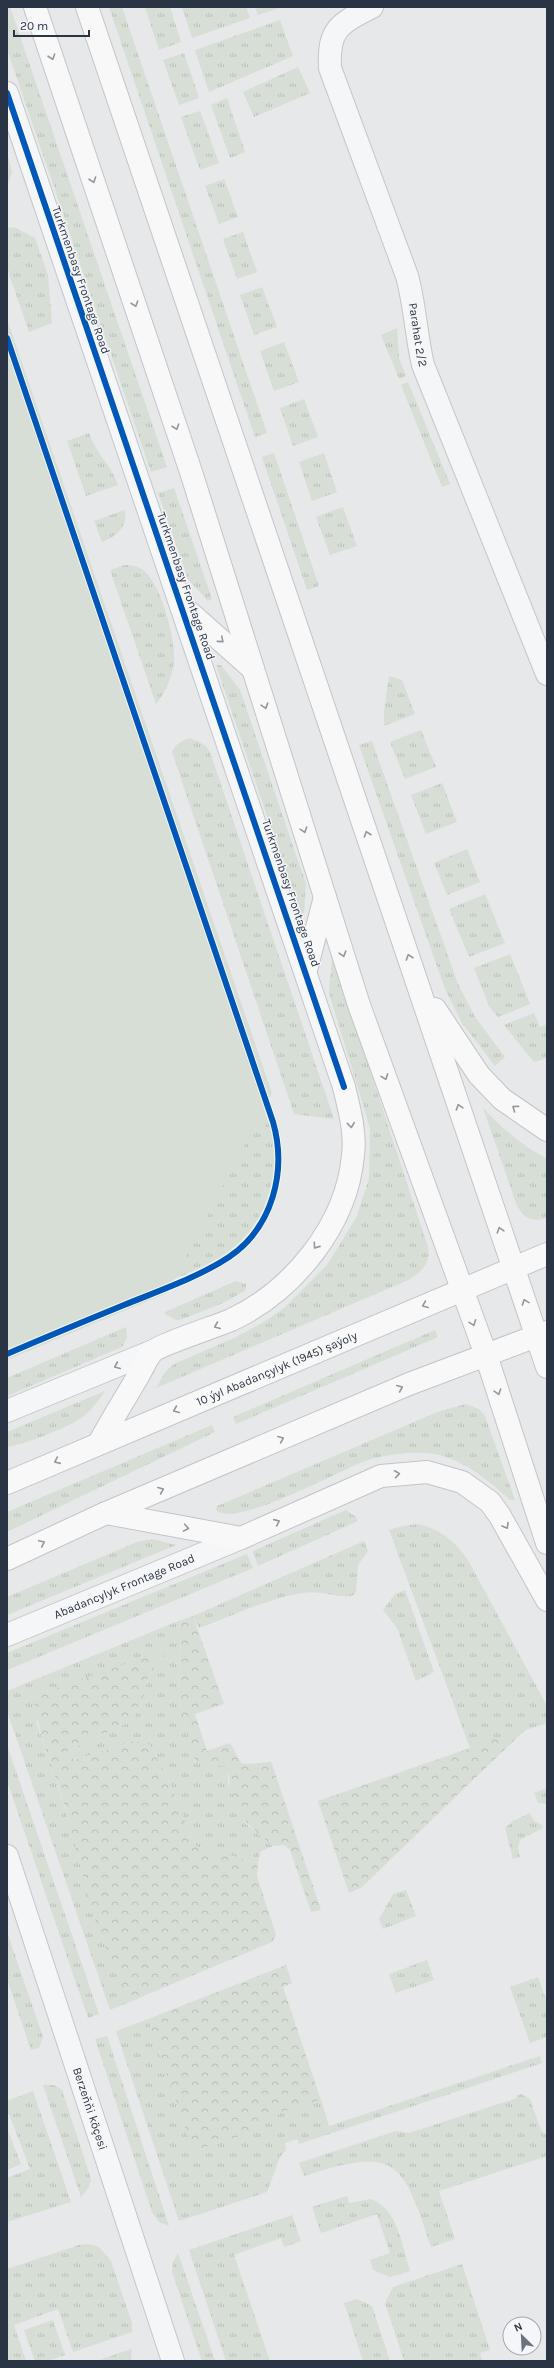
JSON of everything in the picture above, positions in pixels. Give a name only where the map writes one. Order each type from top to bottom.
[{"type":"main road","points":[[35,7],[191,472],[359,1005],[461,1290],[486,1355],[547,1543]]},
{"type":"main road","points":[[87,7],[512,1267],[542,1335],[547,1367]]},
{"type":"main road","points":[[181,605],[253,669]]},
{"type":"main road","points":[[306,970],[326,897]]},
{"type":"main road","points":[[417,982],[479,1075],[502,1099],[547,1130]]},
{"type":"main road","points":[[98,1443],[153,1351],[230,1320],[256,1307],[282,1287],[311,1254],[342,1205],[350,1179],[354,1154],[350,1112],[344,1087]]},
{"type":"main road","name":"10 ýyl Abadançylyk (1945) şaýoly","points":[[7,1483],[512,1267],[547,1254]]},
{"type":"main road","points":[[7,1559],[106,1513],[409,1384],[542,1335]]},
{"type":"main road","points":[[7,1468],[32,1472]]},
{"type":"main road","points":[[106,1513],[242,1538],[381,1476],[427,1472],[462,1482],[490,1502],[500,1516],[547,1600]]},
{"type":"street","name":"Parahat 2/2","points":[[372,7],[345,21],[335,31],[329,49],[330,68],[407,276],[414,301],[416,333],[423,365],[547,674]]},
{"type":"street","name":"Turkmenbasy Frontage Road","points":[[7,93],[306,970],[344,1087]]},
{"type":"street","points":[[7,1411],[153,1351]]},
{"type":"street","name":"Abadancylyk Frontage Road","points":[[7,1635],[242,1538]]},
{"type":"street","name":"Berzeňňi köçesi","points":[[7,1856],[135,2239],[173,2361]]},
{"type":"green space","points":[[7,7],[10,7],[167,467],[151,472],[7,49]]},
{"type":"green space","points":[[109,7],[122,7],[267,433],[255,437]]},
{"type":"green space","points":[[145,7],[170,7],[181,42],[159,50]]},
{"type":"green space","points":[[182,7],[246,7],[250,18],[192,38]]},
{"type":"green space","points":[[255,7],[282,7],[258,15]]},
{"type":"green space","points":[[280,20],[293,56],[209,92],[195,50]]},
{"type":"green space","points":[[184,53],[199,98],[179,105],[163,60]]},
{"type":"green space","points":[[298,67],[310,93],[254,117],[243,92]]},
{"type":"green space","points":[[227,98],[245,152],[230,158],[211,105]]},
{"type":"green space","points":[[200,111],[219,163],[200,170],[181,117]]},
{"type":"green space","points":[[7,152],[12,172],[7,188]]},
{"type":"green space","points":[[224,179],[238,217],[219,224],[205,186]]},
{"type":"green space","points":[[14,227],[35,238],[48,275],[52,323],[29,332],[7,268],[7,228]]},
{"type":"green space","points":[[243,232],[257,272],[237,279],[223,239]]},
{"type":"green space","points":[[262,287],[277,327],[254,335],[240,295]]},
{"type":"green space","points":[[7,319],[272,1093],[167,1293],[7,1360]]},
{"type":"green space","points":[[397,328],[399,358],[406,376],[399,379],[381,335]]},
{"type":"green space","points":[[284,342],[299,382],[274,391],[260,351]]},
{"type":"green space","points":[[408,382],[450,484],[442,487],[401,385]]},
{"type":"green space","points":[[304,399],[318,437],[293,446],[280,408]]},
{"type":"green space","points":[[89,433],[118,485],[86,496],[67,441]]},
{"type":"green space","points":[[274,453],[319,586],[307,590],[262,457]]},
{"type":"green space","points":[[324,453],[337,492],[312,501],[299,462]]},
{"type":"green space","points":[[174,488],[212,599],[208,601],[188,579],[158,493]]},
{"type":"green space","points":[[343,507],[357,546],[330,555],[316,517]]},
{"type":"green space","points":[[124,510],[125,521],[123,526],[116,534],[102,542],[94,521]]},
{"type":"green space","points":[[125,565],[139,568],[150,577],[161,599],[173,640],[173,668],[166,689],[156,704],[110,570]]},
{"type":"green space","points":[[216,665],[221,665],[240,690],[306,884],[304,912],[300,914]]},
{"type":"green space","points":[[389,676],[402,680],[415,714],[384,726],[384,711]]},
{"type":"green space","points":[[421,730],[436,767],[405,779],[390,742]]},
{"type":"green space","points":[[190,738],[205,745],[210,752],[334,1119],[294,1114],[172,752],[179,743]]},
{"type":"green space","points":[[372,741],[458,984],[475,1017],[505,1057],[495,1066],[462,1023],[445,989],[359,745]]},
{"type":"green space","points":[[151,781],[269,1124],[273,1142],[274,1160],[268,1195],[261,1212],[252,1228],[240,1241],[226,1253],[208,1264],[151,1288]]},
{"type":"green space","points":[[442,783],[457,822],[426,834],[411,795]]},
{"type":"green space","points":[[467,849],[480,882],[447,895],[434,863]]},
{"type":"green space","points":[[485,894],[505,943],[469,957],[449,909]]},
{"type":"green space","points":[[510,954],[530,1004],[498,1017],[489,1006],[474,968]]},
{"type":"green space","points":[[332,955],[428,1247],[428,1258],[426,1263],[420,1272],[406,1281],[156,1388],[167,1370],[174,1364],[234,1338],[264,1322],[284,1308],[327,1265],[356,1218],[369,1179],[370,1128],[329,993]]},
{"type":"green space","points":[[534,1013],[540,1027],[547,1024],[547,1058],[534,1062],[504,1025]]},
{"type":"green space","points":[[483,1108],[513,1136],[547,1159],[547,1218],[537,1220],[526,1217],[517,1206]]},
{"type":"green space","points":[[236,1281],[246,1284],[246,1290],[223,1303],[183,1319],[176,1320],[165,1314],[165,1312]]},
{"type":"green space","points":[[126,1327],[127,1338],[122,1347],[7,1396],[7,1378]]},
{"type":"green space","points":[[435,1330],[438,1337],[236,1424],[233,1417]]},
{"type":"green space","points":[[105,1391],[91,1410],[78,1420],[48,1434],[7,1447],[7,1432]]},
{"type":"green space","points":[[466,1404],[479,1409],[485,1416],[515,1500],[510,1500],[492,1484],[472,1470],[451,1459],[427,1453],[404,1453],[388,1455],[365,1461],[288,1496],[244,1512],[227,1514],[216,1510],[217,1506],[440,1411]]},
{"type":"green space","points":[[212,1425],[215,1432],[7,1532],[7,1512]]},
{"type":"green space","points":[[346,1510],[356,1517],[358,1521],[258,1566],[253,1551]]},
{"type":"green space","points":[[418,1524],[441,1533],[448,1538],[459,1548],[469,1562],[547,1706],[547,1723],[470,1748],[389,1530]]},
{"type":"green space","points":[[152,1539],[176,1545],[7,1615],[7,1597],[137,1542]]},
{"type":"green space","points":[[364,1541],[368,1551],[358,1565],[356,1592],[352,1596],[309,1592],[290,1595],[263,1603],[199,1628],[193,1616]]},
{"type":"green space","points":[[247,1554],[253,1568],[7,1670],[7,1653]]},
{"type":"green space","points":[[405,1590],[434,1672],[416,1681],[397,1628],[383,1610],[395,1594]]},
{"type":"green space","points":[[193,1616],[224,1704],[195,1714],[207,1751],[230,1743],[241,1763],[271,1762],[321,1910],[311,1912],[290,1850],[284,1845],[273,1846],[252,1828],[239,1813],[232,1795],[228,1767],[196,1763],[178,1696],[181,1640],[176,1622]]},
{"type":"green space","points":[[176,1622],[181,1639],[178,1696],[196,1763],[228,1766],[228,1782],[245,1823],[273,1846],[260,1852],[258,1863],[195,1846],[167,1777],[150,1745],[134,1741],[74,1760],[66,1752],[133,1720],[143,1699],[148,1677],[168,1649],[36,1721],[60,1791],[101,1933],[115,1968],[134,2000],[110,2010],[7,1711],[7,1691]]},
{"type":"green space","points":[[168,1649],[148,1677],[143,1699],[133,1720],[66,1752],[74,1760],[134,1741],[150,1745],[167,1777],[195,1846],[258,1863],[257,1876],[276,1935],[272,1942],[134,2000],[108,1955],[99,1931],[64,1804],[38,1723],[33,1696]]},
{"type":"green space","points":[[527,1728],[362,1887],[349,1893],[318,1801]]},
{"type":"green space","points":[[7,1745],[99,2014],[88,2018],[7,1781]]},
{"type":"green space","points":[[547,1788],[547,1804],[538,1803],[534,1793]]},
{"type":"green space","points":[[530,1813],[534,1821],[542,1825],[543,1828],[520,1840],[518,1848],[520,1857],[513,1859],[505,1828],[513,1821]]},
{"type":"green space","points":[[406,1890],[416,1916],[383,1929],[379,1919],[393,1894]]},
{"type":"green space","points":[[7,1932],[43,2037],[39,2048],[31,2050],[7,1979]]},
{"type":"green space","points":[[427,1960],[434,1980],[396,1993],[389,1974]]},
{"type":"green space","points":[[286,1965],[292,1983],[283,1987],[321,2100],[281,2112],[250,2133],[193,2151],[148,2019]]},
{"type":"green space","points":[[538,1977],[547,2002],[547,2037],[530,2043],[510,1987]]},
{"type":"green space","points":[[148,2019],[193,2151],[250,2133],[281,2112],[321,2100],[329,2126],[540,2056],[542,2063],[299,2144],[297,2139],[285,2143],[286,2150],[280,2157],[267,2192],[179,2221],[116,2031]]},
{"type":"green space","points":[[107,2036],[169,2226],[159,2222],[152,2212],[95,2039]]},
{"type":"green space","points":[[43,2085],[54,2085],[62,2090],[91,2179],[89,2187],[81,2197]]},
{"type":"green space","points":[[33,2091],[71,2202],[7,2222],[7,2178],[30,2169],[9,2114],[7,2114],[7,2101]]},
{"type":"green space","points":[[521,2094],[530,2099],[541,2130],[547,2136],[547,2156],[439,2191],[455,2239],[431,2247],[412,2195],[402,2178],[391,2167],[377,2162],[359,2162],[304,2176],[299,2163],[396,2131],[409,2133],[517,2098],[516,2096]]},
{"type":"green space","points":[[7,2128],[21,2164],[7,2170]]},
{"type":"green space","points":[[347,2196],[349,2203],[371,2199],[380,2204],[387,2211],[398,2229],[410,2271],[390,2277],[373,2270],[370,2260],[390,2253],[377,2214],[321,2233],[312,2207]]},
{"type":"green space","points":[[292,2215],[301,2241],[284,2247],[281,2238],[234,2255],[270,2361],[226,2361],[189,2250]]},
{"type":"green space","points":[[89,2244],[99,2247],[111,2261],[132,2323],[132,2332],[73,2352],[58,2309],[14,2325],[26,2361],[7,2361],[7,2269],[79,2245]]},
{"type":"green space","points":[[178,2253],[215,2361],[202,2361],[172,2272],[173,2262]]},
{"type":"green space","points":[[462,2264],[490,2350],[480,2353],[482,2361],[404,2361],[385,2303],[393,2287]]},
{"type":"green space","points":[[357,2299],[372,2306],[390,2361],[363,2361],[344,2303]]},
{"type":"green space","points":[[53,2320],[65,2355],[48,2361],[35,2361],[24,2330]]},
{"type":"green space","points":[[131,2349],[131,2361],[97,2361]]},
{"type":"cycle path","points":[[7,93],[344,1087]]},
{"type":"cycle path","points":[[7,338],[273,1122],[277,1141],[278,1160],[277,1178],[273,1197],[266,1214],[244,1245],[229,1257],[205,1271],[178,1283],[7,1354]]}]
